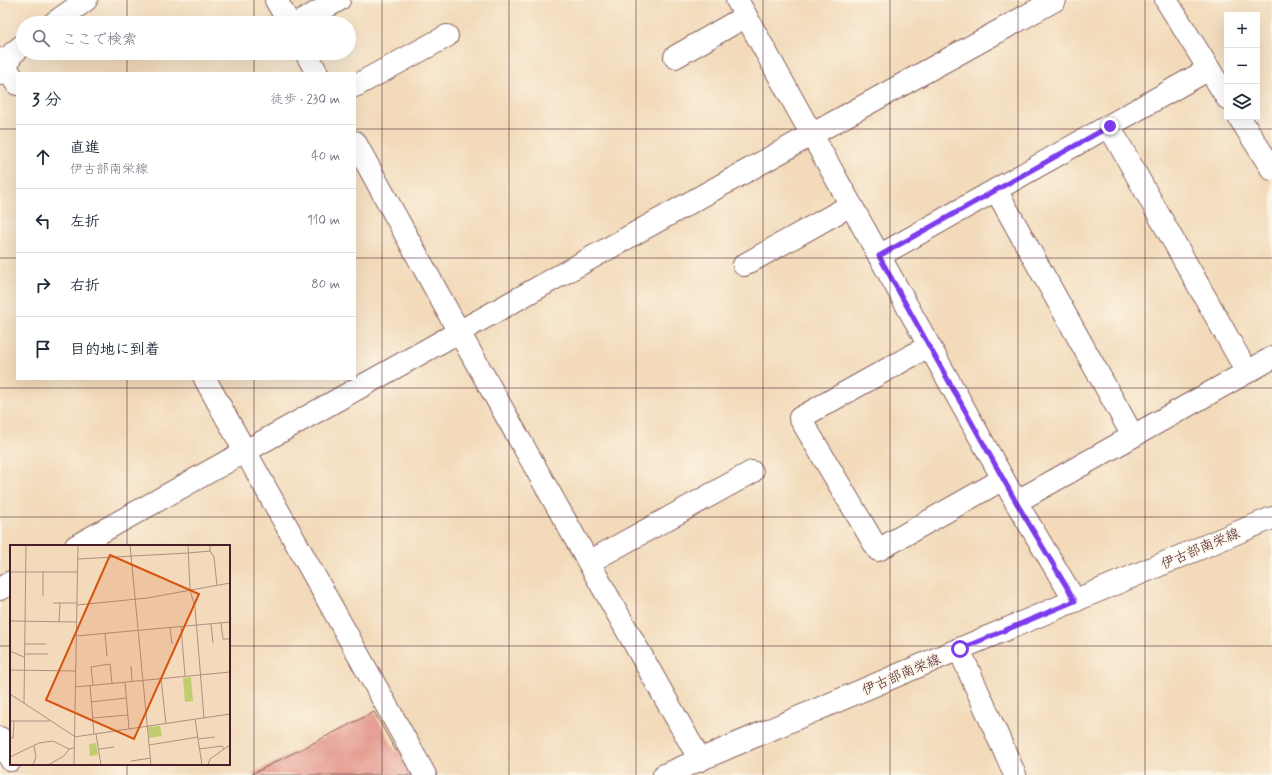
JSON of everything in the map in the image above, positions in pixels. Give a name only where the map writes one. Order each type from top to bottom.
[{"type":"street","points":[[64,16],[86,0]]},
{"type":"street","points":[[276,0],[285,16]]},
{"type":"street","points":[[310,16],[339,0]]},
{"type":"street","points":[[78,545],[811,134],[1055,0]]},
{"type":"street","points":[[1166,0],[1224,93]]},
{"type":"street","points":[[675,57],[741,8],[1003,479],[1075,601]]},
{"type":"street","points":[[356,85],[448,36]]},
{"type":"street","points":[[6,71],[12,54],[16,51]]},
{"type":"street","points":[[310,60],[316,72]]},
{"type":"street","points":[[879,256],[1209,69]]},
{"type":"street","points":[[1241,120],[1272,169]]},
{"type":"street","points":[[1110,126],[1247,372]]},
{"type":"street","points":[[356,144],[459,332],[700,760]]},
{"type":"street","points":[[996,190],[1133,436]]},
{"type":"street","points":[[744,265],[851,205]]},
{"type":"street","points":[[929,346],[800,418],[878,550],[1003,479]]},
{"type":"street","points":[[1016,502],[1272,358]]},
{"type":"street","points":[[206,380],[425,775]]},
{"type":"street","points":[[589,562],[752,472]]},
{"type":"street","name":"伊古部南栄線","points":[[664,775],[1272,518]]},
{"type":"street","points":[[0,588],[10,583]]},
{"type":"street","points":[[960,649],[1015,775]]},
{"type":"street","points":[[0,738],[10,758]]},
{"type":"street","points":[[14,765],[19,775]]},
{"type":"building","points":[[374,712],[396,751],[400,749],[415,775],[250,775]]},
{"type":"route","points":[[960,649],[1075,601],[1016,502],[879,256],[1110,126]]}]
